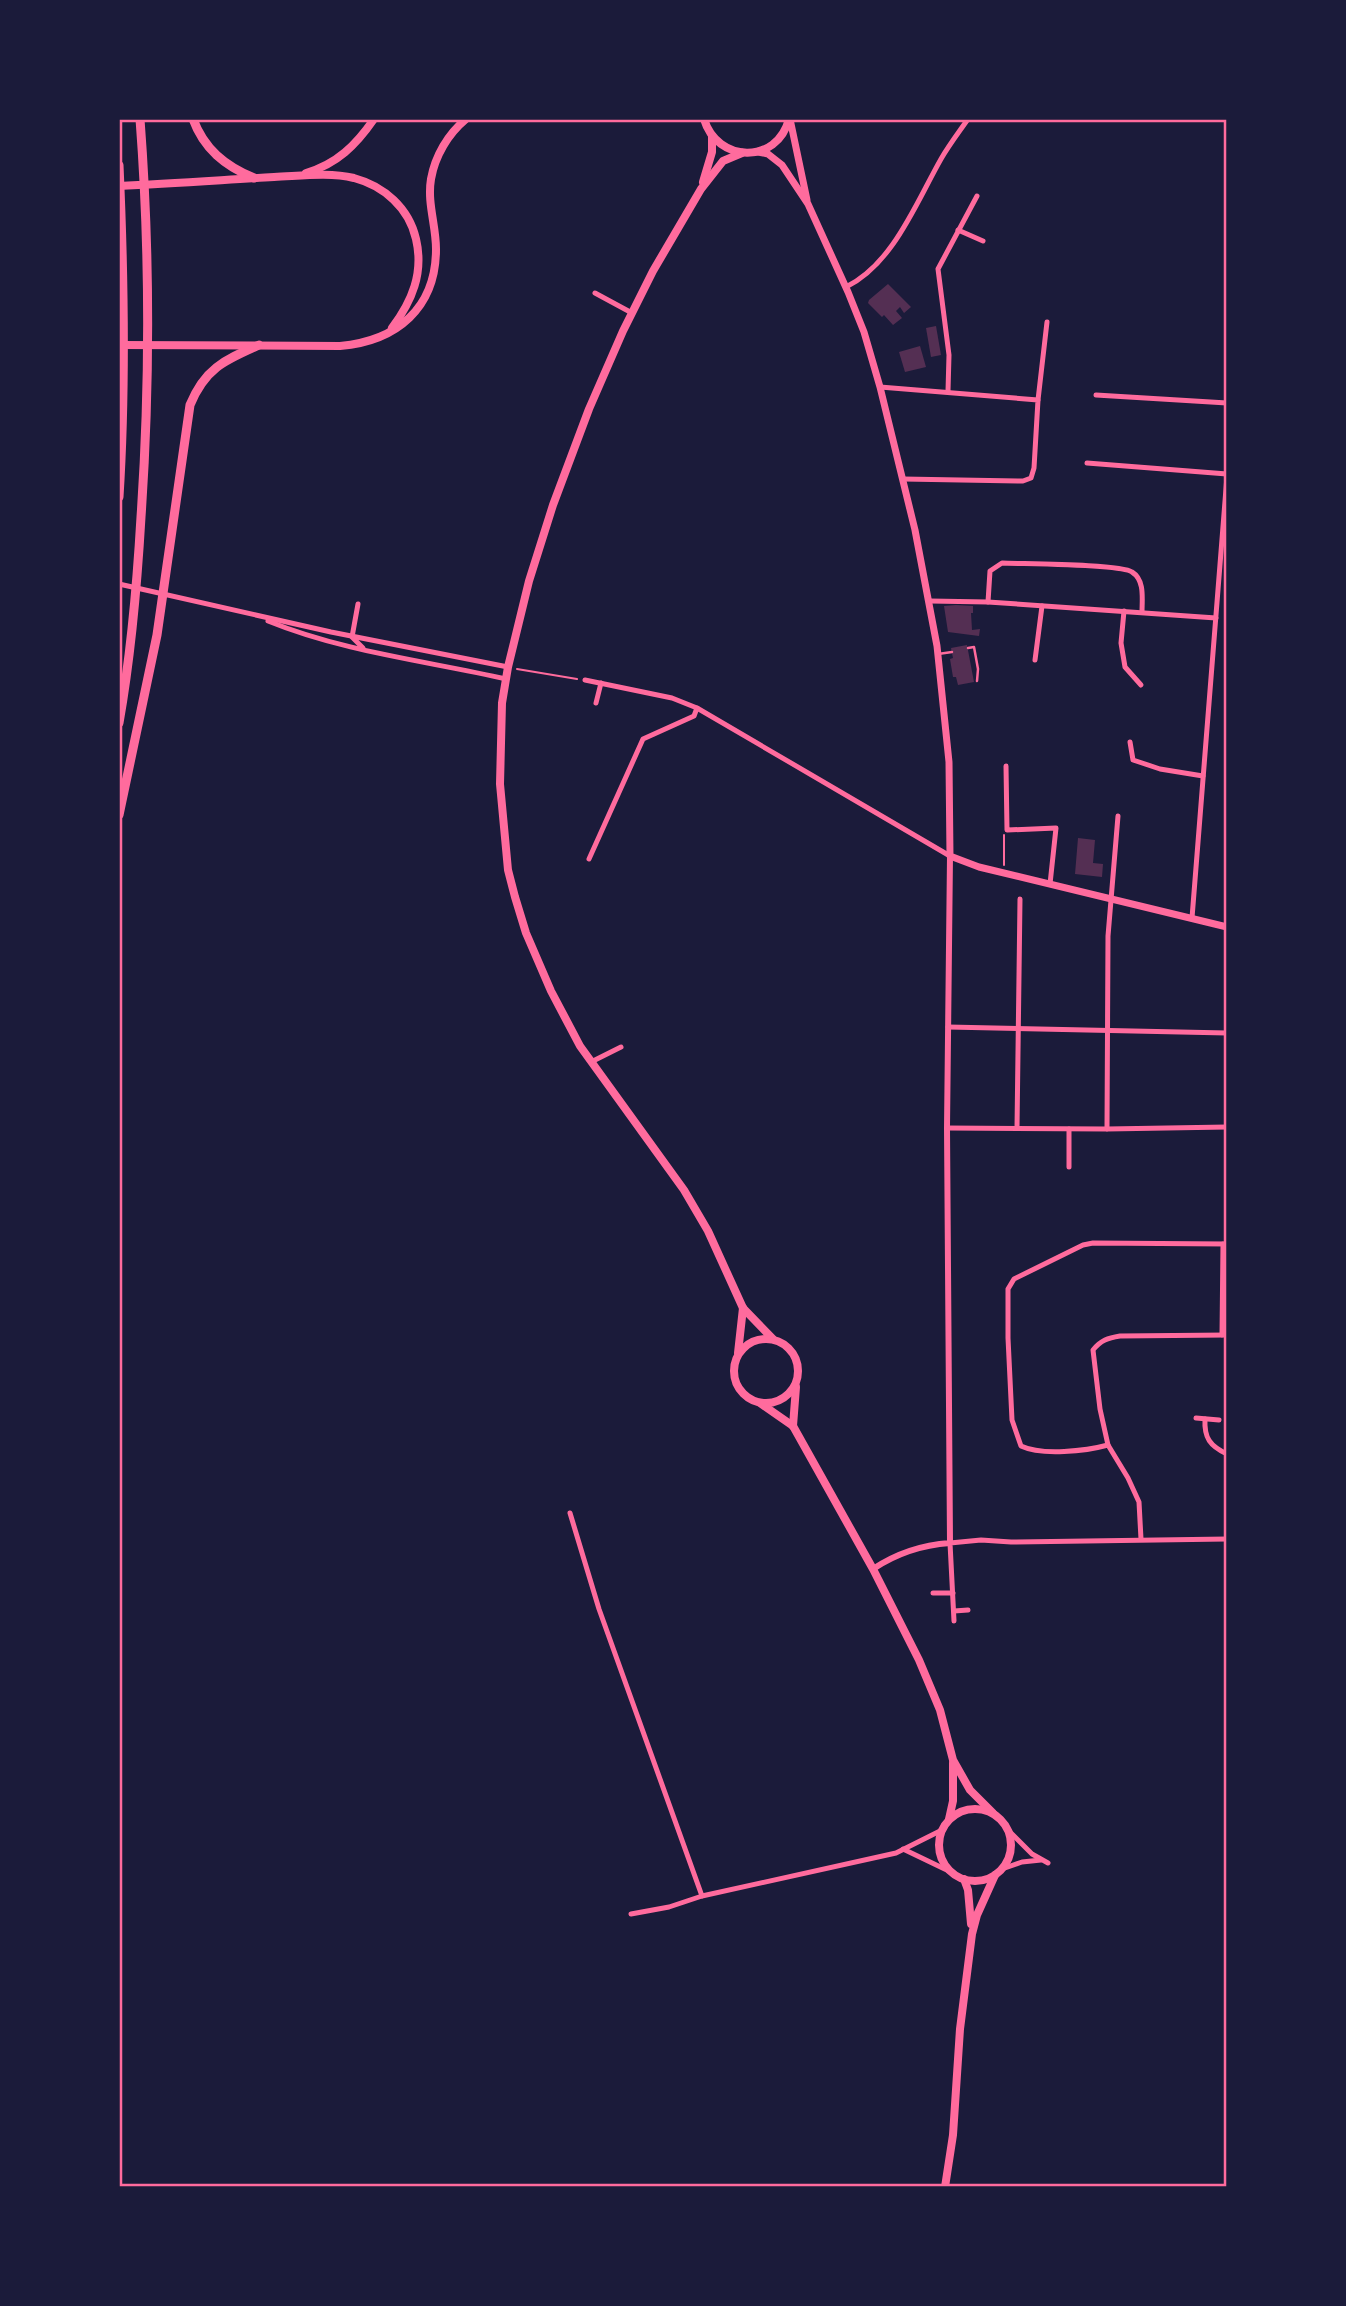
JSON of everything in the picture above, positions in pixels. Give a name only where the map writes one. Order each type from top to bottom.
[{"type":"highway","points":[[119,723],[136,592],[145,452],[148,281],[140,119]]},
{"type":"highway","points":[[193,119],[211,151],[236,171],[254,178]]},
{"type":"highway","points":[[119,165],[124,277],[123,442],[119,497]]},
{"type":"highway","points":[[119,815],[157,635],[190,405],[202,382],[214,369],[236,355],[260,345]]},
{"type":"main road","points":[[297,176],[324,167],[337,159],[367,130],[372,119]]},
{"type":"main road","points":[[119,345],[360,344],[388,333],[416,312],[432,282],[436,246],[430,203],[431,179],[444,146],[466,119]]},
{"type":"main road","points":[[704,119],[712,136],[726,148],[742,153]]},
{"type":"main road","points":[[758,152],[779,138],[789,119]]},
{"type":"main road","points":[[789,119],[808,204]]},
{"type":"main road","points":[[701,188],[712,152],[712,136]]},
{"type":"main road","points":[[793,1426],[798,1373],[792,1351],[774,1339],[743,1308],[708,1231],[684,1190],[580,1046],[547,981],[526,933],[508,870],[500,784],[502,703],[508,667],[529,581],[553,505],[589,409],[632,313],[701,188],[723,161],[742,153],[758,152],[768,154],[782,164],[808,204],[864,332],[903,479],[930,601],[949,762],[950,856],[979,867],[1227,927]]},
{"type":"main road","points":[[119,186],[297,176],[339,176],[367,183],[392,198],[406,216],[416,237],[419,261],[413,294],[388,333]]},
{"type":"main road","points":[[743,1308],[733,1375],[736,1385],[742,1393],[793,1426],[873,1569],[919,1660],[940,1710],[953,1760],[954,1790],[949,1820]]},
{"type":"main road","points":[[737,1355],[752,1341],[774,1339]]},
{"type":"main road","points":[[760,1403],[781,1400],[796,1384]]},
{"type":"main road","points":[[953,1760],[970,1790],[1003,1821],[1009,1831],[1011,1851],[1002,1869],[995,1875],[976,1881],[953,1873],[940,1853],[942,1830],[958,1813],[970,1809],[993,1813]]},
{"type":"main road","points":[[945,2187],[953,2135],[960,2029],[972,1934],[977,1915],[995,1875]]},
{"type":"main road","points":[[964,1879],[971,1909],[972,1934]]},
{"type":"street","points":[[846,287],[870,270],[893,244],[943,155],[968,119]]},
{"type":"street","points":[[948,391],[950,355],[938,275],[939,264],[977,196]]},
{"type":"street","points":[[958,230],[983,241]]},
{"type":"street","points":[[595,293],[632,313]]},
{"type":"street","points":[[903,479],[1023,481],[1031,478],[1046,322]]},
{"type":"street","points":[[880,387],[1038,400]]},
{"type":"street","points":[[1096,395],[1227,404]]},
{"type":"street","points":[[1087,463],[1227,475],[1224,560],[1216,618],[1192,918]]},
{"type":"street","points":[[988,602],[990,571],[1002,564],[1110,568],[1132,572],[1139,579],[1142,588],[1142,612]]},
{"type":"street","points":[[119,584],[253,615],[508,667]]},
{"type":"street","points":[[930,601],[988,602],[1216,618]]},
{"type":"street","points":[[358,604],[352,636],[359,645],[369,651]]},
{"type":"street","points":[[1035,660],[1042,607]]},
{"type":"street","points":[[1124,611],[1121,643],[1125,667],[1141,685]]},
{"type":"street","points":[[253,615],[307,636],[506,679]]},
{"type":"street","points":[[585,680],[672,698],[697,708],[950,856],[947,1128],[950,1543],[954,1621]]},
{"type":"street","points":[[596,703],[601,683]]},
{"type":"street","points":[[589,859],[643,739],[694,716],[697,708]]},
{"type":"street","points":[[1130,742],[1133,760],[1160,769],[1203,776]]},
{"type":"street","points":[[1006,766],[1007,830],[1056,828],[1050,884]]},
{"type":"street","points":[[1107,1129],[1108,936],[1118,816]]},
{"type":"street","points":[[1017,1128],[1020,900]]},
{"type":"street","points":[[948,1027],[1227,1033]]},
{"type":"street","points":[[591,1062],[621,1047]]},
{"type":"street","points":[[947,1128],[1227,1127]]},
{"type":"street","points":[[1069,1129],[1069,1167]]},
{"type":"street","points":[[1108,1445],[1043,1452],[1021,1446],[1012,1420],[1008,1289],[1014,1279],[1083,1245],[1225,1244],[1224,1335],[1108,1337],[1099,1342],[1093,1350],[1100,1409],[1108,1445],[1139,1502],[1141,1539]]},
{"type":"street","points":[[1196,1418],[1219,1420]]},
{"type":"street","points":[[1205,1419],[1207,1439],[1212,1446],[1227,1454]]},
{"type":"street","points":[[570,1513],[599,1609],[702,1896]]},
{"type":"street","points":[[873,1569],[904,1551],[931,1544],[981,1540],[1011,1542],[1227,1539]]},
{"type":"street","points":[[933,1593],[953,1593]]},
{"type":"street","points":[[954,1611],[968,1610]]},
{"type":"street","points":[[631,1914],[896,1853],[942,1830]]},
{"type":"street","points":[[1002,1869],[1022,1862],[1044,1862],[1009,1831]]},
{"type":"street","points":[[903,1849],[953,1873]]},
{"type":"lane","points":[[968,648],[974,647],[977,681]]},
{"type":"lane","points":[[938,654],[952,652]]},
{"type":"path","points":[[508,667],[585,680]]},
{"type":"path","points":[[1004,873],[1003,838],[1007,830]]},
{"type":"building","points":[[888,284],[911,307],[904,313],[900,307],[896,311],[902,318],[893,325],[868,303]]},
{"type":"building","points":[[936,326],[941,355],[931,357],[926,328]]},
{"type":"building","points":[[920,346],[926,367],[905,372],[899,352]]},
{"type":"building","points":[[944,606],[973,606],[972,630],[980,629],[979,636],[948,632]]},
{"type":"building","points":[[967,645],[974,682],[958,685],[956,677],[953,677],[951,648]]},
{"type":"building","points":[[1078,838],[1095,840],[1093,863],[1103,864],[1102,877],[1075,874]]}]
